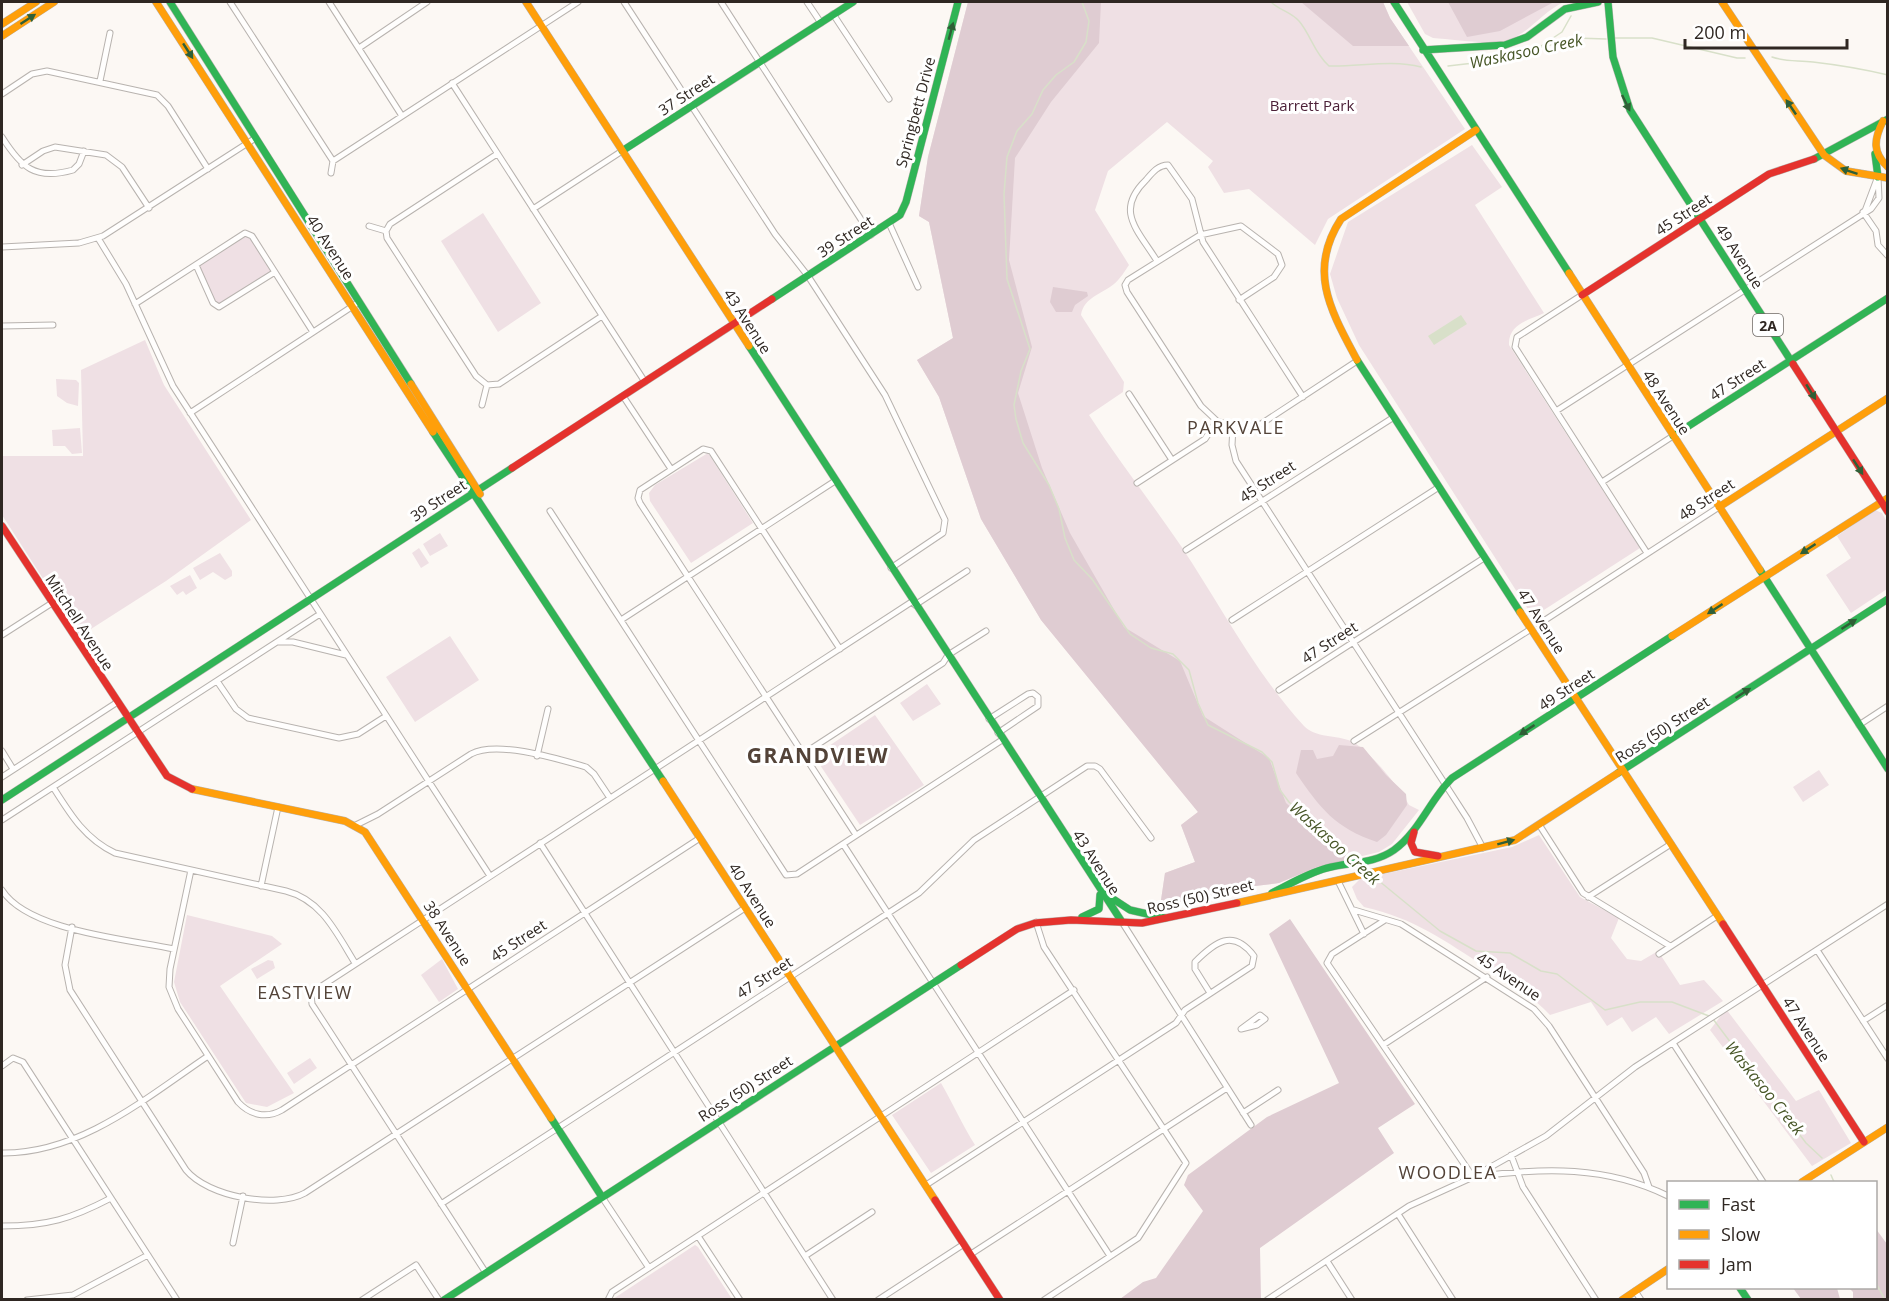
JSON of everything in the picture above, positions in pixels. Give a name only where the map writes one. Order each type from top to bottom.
[{"type":"street","points":[[2,24],[36,2]]},
{"type":"street","points":[[2,36],[54,2]]},
{"type":"street","name":"40 Avenue","points":[[156,2],[251,141],[484,505],[1000,1299]]},
{"type":"street","name":"40 Avenue","points":[[170,2],[251,141]]},
{"type":"street","points":[[230,2],[333,161]]},
{"type":"street","points":[[329,2],[402,116]]},
{"type":"street","points":[[359,48],[427,2]]},
{"type":"street","name":"43 Avenue","points":[[526,2],[1251,1125]]},
{"type":"street","points":[[330,173],[333,161],[578,2]]},
{"type":"street","points":[[624,2],[775,234],[808,276],[886,397],[945,519],[945,531],[891,568]]},
{"type":"street","points":[[721,2],[871,235]]},
{"type":"street","points":[[807,2],[821,23]]},
{"type":"street","name":"37 Street","points":[[533,209],[853,2]]},
{"type":"street","name":"Springbett Drive","points":[[889,224],[904,209],[958,2]]},
{"type":"street","name":"48 Avenue","points":[[1394,2],[1430,62],[1887,769]]},
{"type":"street","points":[[1423,50],[1495,46],[1515,42],[1527,37],[1561,11],[1579,4],[1598,2]]},
{"type":"street","name":"49 Avenue","points":[[1608,2],[1610,47],[1620,91],[1630,110],[1836,431],[1884,500],[1887,512]]},
{"type":"street","points":[[1722,2],[1824,155],[1846,171],[1887,178]]},
{"type":"street","points":[[833,14],[889,99]]},
{"type":"street","points":[[100,81],[110,33]]},
{"type":"street","points":[[2,94],[28,76],[42,71],[146,91],[161,99],[208,169]]},
{"type":"street","points":[[452,83],[645,382]]},
{"type":"street","points":[[1647,553],[1556,411],[1864,212],[1878,177],[1875,138],[1885,120]]},
{"type":"street","name":"45 Street","points":[[1556,411],[1520,355],[1515,345],[1517,337],[1775,170],[1824,155],[1885,120]]},
{"type":"street","name":"47 Avenue","points":[[1476,130],[1347,214],[1330,233],[1322,255],[1321,274],[1325,292],[1357,361],[1864,1142]]},
{"type":"street","points":[[2,137],[21,165],[34,172],[71,171],[79,164],[84,151]]},
{"type":"street","points":[[2,247],[80,243],[98,238],[149,208],[251,141]]},
{"type":"street","points":[[21,165],[50,148],[62,146],[115,160],[149,208]]},
{"type":"street","points":[[1875,152],[1887,168]]},
{"type":"street","points":[[498,154],[390,224],[386,231],[387,238],[476,376],[487,385],[499,384],[603,316]]},
{"type":"street","points":[[1157,261],[1128,211],[1132,194],[1161,165],[1171,167],[1190,195],[1200,235],[1239,300],[1303,397]]},
{"type":"street","points":[[1864,212],[1875,231],[1878,244],[1887,256]]},
{"type":"street","points":[[889,224],[918,286]]},
{"type":"street","name":"39 Street","points":[[2,801],[889,224]]},
{"type":"street","points":[[369,226],[386,231]]},
{"type":"street","points":[[1239,300],[1278,274],[1282,265],[1281,258],[1243,226],[1200,235],[1128,280],[1125,285],[1127,292],[1201,406],[1217,421],[1233,428],[1261,424],[1357,361]]},
{"type":"street","points":[[135,304],[245,232],[252,236],[313,332]]},
{"type":"street","points":[[98,238],[135,304],[168,379],[490,876]]},
{"type":"street","points":[[196,265],[213,303],[219,307],[275,272]]},
{"type":"street","name":"47 Street","points":[[1602,482],[1887,298]]},
{"type":"street","points":[[190,413],[356,304]]},
{"type":"street","points":[[2,326],[53,325]]},
{"type":"street","points":[[482,405],[487,385]]},
{"type":"street","points":[[1130,394],[1172,460]]},
{"type":"street","points":[[624,396],[671,470]]},
{"type":"street","name":"48 Street","points":[[1539,624],[1887,398]]},
{"type":"street","name":"45 Street","points":[[1186,550],[1394,417]]},
{"type":"street","points":[[1137,483],[1206,439],[1217,421]]},
{"type":"street","points":[[1233,428],[1232,446],[1235,458],[1446,784],[1480,838],[1483,848]]},
{"type":"street","points":[[840,649],[713,453],[708,449],[701,450],[643,488],[638,495],[856,836]]},
{"type":"street","points":[[621,620],[835,481]]},
{"type":"street","points":[[1232,620],[1439,487]]},
{"type":"street","name":"49 Street","points":[[1267,895],[1312,874],[1365,862],[1395,850],[1417,825],[1446,784],[1884,500]]},
{"type":"street","points":[[550,511],[782,870],[789,876],[794,876],[1002,740]]},
{"type":"street","name":"Mitchell Avenue","points":[[2,526],[136,733]]},
{"type":"street","name":"47 Street","points":[[1279,690],[1484,558]]},
{"type":"street","points":[[486,1273],[312,1004],[311,994],[355,963],[766,696],[967,571]]},
{"type":"street","name":"Ross (50) Street","points":[[444,1299],[1006,934],[1036,922],[1077,918],[1144,923],[1167,919],[1515,840],[1540,826],[1887,599]]},
{"type":"street","points":[[2,635],[52,603]]},
{"type":"street","points":[[2,820],[320,614]]},
{"type":"street","points":[[1354,741],[1531,629]]},
{"type":"street","points":[[803,754],[943,663],[948,655],[986,631]]},
{"type":"street","points":[[275,643],[290,641],[347,656]]},
{"type":"street","points":[[217,681],[233,706],[248,718],[311,732],[348,737],[361,732],[386,716]]},
{"type":"street","points":[[989,719],[1028,694],[1033,693],[1038,696],[1038,706],[998,733]]},
{"type":"street","points":[[2,777],[116,703]]},
{"type":"street","points":[[1859,725],[1887,706]]},
{"type":"street","points":[[537,756],[548,709]]},
{"type":"street","points":[[136,733],[161,770],[176,783],[356,825],[378,814],[482,749],[498,748],[588,769],[610,798]]},
{"type":"street","points":[[2,751],[14,770]]},
{"type":"street","name":"47 Street","points":[[441,1204],[887,914],[922,890],[974,840],[1087,766],[1095,766],[1102,771],[1151,838]]},
{"type":"street","points":[[53,787],[81,828],[103,846],[128,857],[298,894],[313,903],[326,917],[355,963]]},
{"type":"street","points":[[261,886],[278,807]]},
{"type":"street","name":"38 Avenue","points":[[356,825],[370,838],[649,1268]]},
{"type":"street","points":[[1417,825],[1411,843],[1415,852],[1423,856],[1450,856]]},
{"type":"street","points":[[1540,826],[1581,891],[1670,946]]},
{"type":"street","name":"45 Street","points":[[208,1056],[243,1107],[252,1113],[265,1115],[282,1110],[700,838]]},
{"type":"street","points":[[540,843],[833,1299]]},
{"type":"street","points":[[843,844],[1110,1256]]},
{"type":"street","points":[[1588,897],[1671,844]]},
{"type":"street","points":[[1338,881],[1347,865]]},
{"type":"street","points":[[2,1153],[32,1151],[73,1139],[96,1129],[208,1056],[171,996],[169,975],[190,870]]},
{"type":"street","points":[[1312,874],[1324,873],[1338,881],[1364,934]]},
{"type":"street","points":[[2,890],[27,914],[44,921],[174,949]]},
{"type":"street","points":[[1077,918],[1099,909],[1102,902],[1099,890]]},
{"type":"street","points":[[1099,890],[1128,909],[1167,919]]},
{"type":"street","points":[[1268,1299],[1398,1214],[1427,1197],[1473,1177],[1559,1127],[1623,1076],[1887,904]]},
{"type":"street","points":[[72,927],[65,962],[68,985],[193,1177],[207,1187],[274,1202],[299,1196],[745,908]]},
{"type":"street","name":"45 Avenue","points":[[1354,910],[1401,924],[1487,977],[1539,1013],[1646,1175],[1649,1186]]},
{"type":"street","points":[[1659,954],[1717,916]]},
{"type":"street","points":[[1385,920],[1328,958],[1328,965],[1473,1177]]},
{"type":"street","points":[[1036,922],[1042,944],[1184,1158],[1185,1166],[1139,1236],[1044,1299]]},
{"type":"street","points":[[926,1185],[1176,1023],[1185,1010],[1254,964],[1253,954],[1242,943],[1230,939],[1222,941],[1195,962],[1195,969],[1210,993]]},
{"type":"street","points":[[1817,950],[1887,1059]]},
{"type":"street","points":[[1383,1045],[1487,977]]},
{"type":"street","points":[[608,1299],[612,1292],[1074,990]]},
{"type":"street","points":[[1863,1021],[1887,1005]]},
{"type":"street","points":[[1673,1043],[1762,1181]]},
{"type":"street","points":[[2,1066],[13,1058],[22,1060],[177,1299]]},
{"type":"street","points":[[971,1254],[1227,1088]]},
{"type":"street","points":[[1243,1113],[1278,1090]]},
{"type":"street","points":[[1804,1181],[1887,1127]]},
{"type":"street","points":[[1511,1155],[1523,1187],[1596,1299]]},
{"type":"street","points":[[1473,1177],[1553,1169],[1588,1172],[1649,1186],[1667,1195]]},
{"type":"street","points":[[233,1243],[243,1196]]},
{"type":"street","points":[[2,1226],[36,1226],[60,1221],[111,1198]]},
{"type":"street","points":[[804,1256],[872,1212]]},
{"type":"street","points":[[1398,1214],[1453,1299]]},
{"type":"street","points":[[698,1236],[740,1299]]},
{"type":"street","points":[[878,1299],[964,1244]]},
{"type":"street","points":[[27,1299],[73,1295],[148,1255]]},
{"type":"street","points":[[1327,1261],[1352,1299]]},
{"type":"street","points":[[362,1299],[416,1264],[439,1299]]},
{"type":"street","points":[[1622,1299],[1667,1270]]},
{"type":"street","points":[[1635,1291],[1641,1299]]},
{"type":"green space","name":"Barrett Park","points":[[968,2],[1383,2],[1390,18],[1465,129],[1328,219],[1315,245],[1249,189],[1224,193],[1208,167],[1213,161],[1167,122],[1108,171],[1095,210],[1129,265],[1114,284],[1086,304],[1081,315],[1124,382],[1123,392],[1089,415],[1181,546],[1254,662],[1286,706],[1304,726],[1314,733],[1345,739],[1358,745],[1383,770],[1409,805],[1419,810],[1392,844],[1379,852],[1317,867],[1279,883],[1255,886],[1203,901],[1160,907],[1165,873],[1195,862],[1181,825],[1198,812],[1041,620],[981,519],[939,397],[917,360],[953,338],[929,222],[919,216],[928,157]]},
{"type":"green space","points":[[1407,2],[1564,2],[1521,34],[1505,41],[1490,42],[1433,38],[1425,34]]},
{"type":"green space","points":[[1472,145],[1502,187],[1475,205],[1544,313],[1516,327],[1512,332],[1509,345],[1640,548],[1533,617],[1359,345],[1337,298],[1330,274],[1348,222]]},
{"type":"green space","points":[[483,213],[541,303],[498,332],[441,241]]},
{"type":"green space","points":[[248,233],[275,272],[216,307],[196,265]]},
{"type":"green space","points":[[145,340],[164,385],[251,520],[166,581],[80,636],[2,515],[2,456],[83,456],[81,370]]},
{"type":"green space","points":[[56,379],[76,380],[79,383],[78,406],[67,403],[57,396]]},
{"type":"green space","points":[[80,428],[82,453],[72,454],[65,446],[53,446],[52,430]]},
{"type":"green space","points":[[708,453],[753,523],[691,563],[650,501],[649,493],[655,485]]},
{"type":"green space","points":[[1875,510],[1882,513],[1887,522],[1887,589],[1851,613],[1826,575],[1851,558],[1837,536]]},
{"type":"green space","points":[[440,533],[448,546],[430,556],[423,544]]},
{"type":"green space","points":[[419,548],[429,563],[421,568],[412,553]]},
{"type":"green space","points":[[220,553],[232,571],[232,576],[225,580],[213,572],[200,580],[193,568]]},
{"type":"green space","points":[[190,575],[197,588],[186,595],[183,591],[177,595],[170,586]]},
{"type":"green space","points":[[450,636],[479,680],[415,722],[386,677]]},
{"type":"green space","points":[[927,684],[941,704],[913,721],[900,703]]},
{"type":"green space","points":[[875,715],[924,785],[860,825],[814,756]]},
{"type":"green space","points":[[1819,770],[1829,785],[1803,802],[1793,787]]},
{"type":"green space","points":[[1539,835],[1580,897],[1619,918],[1611,938],[1627,959],[1641,961],[1658,951],[1680,985],[1704,980],[1723,1001],[1669,1034],[1656,1017],[1632,1032],[1622,1017],[1607,1026],[1591,1002],[1550,1015],[1520,990],[1443,940],[1398,917],[1364,907],[1357,899],[1352,887],[1360,879],[1512,847]]},
{"type":"green space","points":[[187,915],[272,936],[282,944],[220,986],[294,1093],[267,1107],[246,1103],[180,1002],[174,982]]},
{"type":"green space","points":[[442,959],[458,989],[439,1002],[421,975]]},
{"type":"green space","points":[[268,960],[273,961],[275,968],[257,979],[251,969]]},
{"type":"green space","points":[[1726,1009],[1796,1101],[1819,1090],[1851,1143],[1812,1166],[1710,1030]]},
{"type":"green space","points":[[310,1058],[317,1068],[294,1084],[287,1073]]},
{"type":"green space","points":[[941,1083],[975,1145],[931,1173],[892,1115]]},
{"type":"green space","points":[[695,1245],[732,1299],[613,1299]]},
{"type":"shaded area","points":[[968,2],[1101,2],[1099,43],[1051,102],[1015,158],[1009,260],[1032,347],[1018,393],[1042,468],[1070,533],[1124,627],[1180,661],[1203,716],[1269,758],[1286,803],[1351,859],[1317,867],[1279,883],[1255,886],[1203,901],[1160,907],[1165,873],[1195,862],[1181,825],[1198,812],[1041,620],[981,519],[939,397],[917,360],[953,338],[929,222],[919,216],[928,157]]},
{"type":"shaded area","points":[[1301,2],[1383,2],[1390,18],[1409,46],[1353,46]]},
{"type":"shaded area","points":[[1448,2],[1554,2],[1500,31],[1467,37]]},
{"type":"shaded area","points":[[1053,287],[1087,292],[1088,296],[1075,305],[1072,312],[1056,312],[1050,302]]},
{"type":"shaded area","points":[[1461,315],[1467,324],[1434,345],[1428,336]]},
{"type":"shaded area","points":[[1339,745],[1363,747],[1386,775],[1406,794],[1407,805],[1386,835],[1377,842],[1339,823],[1321,807],[1296,773],[1301,750],[1313,750],[1317,759],[1333,756]]},
{"type":"shaded area","points":[[1290,919],[1415,1104],[1378,1128],[1394,1153],[1260,1248],[1261,1299],[1120,1299],[1143,1282],[1156,1278],[1203,1211],[1184,1185],[1188,1175],[1267,1117],[1339,1083],[1269,934]]},
{"type":"shaded area","points":[[1877,1230],[1887,1244],[1887,1299],[1853,1299],[1853,1292],[1850,1289],[1877,1289]]},
{"type":"shaded area","points":[[1794,1289],[1837,1289],[1840,1299],[1801,1299]]},
{"type":"waterway","name":"Waskasoo Creek","points":[[1082,2],[1089,21],[1086,42],[1074,62],[1056,75],[1043,90],[1032,114],[1017,131],[1007,157],[1004,194],[1007,279],[1030,349],[1021,371],[1014,405],[1023,443],[1049,485],[1059,509],[1065,538],[1074,560],[1092,579],[1130,634],[1151,648],[1173,654],[1189,670],[1198,703],[1208,725],[1262,752],[1272,762],[1280,790],[1289,802],[1355,861]]},
{"type":"waterway","name":"Waskasoo Creek","points":[[1271,2],[1299,21],[1329,66],[1387,63],[1421,67]]},
{"type":"waterway","points":[[1538,48],[1562,32],[1571,16]]},
{"type":"waterway","name":"Waskasoo Creek","points":[[1448,66],[1491,61],[1576,38],[1606,39]]},
{"type":"waterway","name":"Waskasoo Creek","points":[[1614,38],[1652,38],[1745,58]]},
{"type":"waterway","name":"Waskasoo Creek","points":[[1772,57],[1842,66],[1888,75]]},
{"type":"waterway","name":"Waskasoo Creek","points":[[1373,876],[1440,931],[1476,951],[1510,953],[1541,971],[1557,974],[1605,1010],[1640,1002],[1672,1002],[1709,1016]]},
{"type":"waterway","name":"Waskasoo Creek","points":[[1713,1019],[1806,1143],[1822,1158]]},
{"type":"waterway","name":"Waskasoo Creek","points":[[1831,1175],[1834,1181]]},
{"type":"waterway","name":"Waskasoo Creek","points":[[1877,1285],[1885,1300]]},
{"type":"traffic: fast","points":[[170,2],[411,384]]},
{"type":"traffic: fast","points":[[622,151],[853,2]]},
{"type":"traffic: fast","points":[[772,299],[900,215],[906,202],[958,2]]},
{"type":"traffic: fast","points":[[1394,2],[1569,273]]},
{"type":"traffic: fast","points":[[1423,50],[1505,45],[1527,37],[1565,9],[1598,2]]},
{"type":"traffic: fast","points":[[1608,2],[1613,57],[1630,110],[1793,364]]},
{"type":"traffic: fast","points":[[1814,159],[1888,119]]},
{"type":"traffic: fast","points":[[1875,154],[1878,177]]},
{"type":"traffic: fast","points":[[1673,436],[1888,298]]},
{"type":"traffic: fast","points":[[749,346],[1122,922]]},
{"type":"traffic: fast","points":[[1357,360],[1520,612]]},
{"type":"traffic: fast","points":[[433,432],[663,781]]},
{"type":"traffic: fast","points":[[2,800],[512,468]]},
{"type":"traffic: fast","points":[[1760,570],[1888,769]]},
{"type":"traffic: fast","points":[[1618,773],[1888,599]]},
{"type":"traffic: fast","points":[[1272,893],[1320,870],[1378,858],[1394,850],[1411,834],[1452,778],[1672,636]]},
{"type":"traffic: fast","points":[[1104,893],[1130,910],[1165,918]]},
{"type":"traffic: fast","points":[[1082,917],[1099,909],[1100,895]]},
{"type":"traffic: fast","points":[[444,1300],[961,965]]},
{"type":"traffic: fast","points":[[551,1118],[602,1197]]},
{"type":"traffic: fast","points":[[1741,1289],[1748,1300]]},
{"type":"traffic: slow","points":[[2,24],[36,2]]},
{"type":"traffic: slow","points":[[2,36],[54,2]]},
{"type":"traffic: slow","points":[[156,2],[433,432]]},
{"type":"traffic: slow","points":[[526,2],[749,346]]},
{"type":"traffic: slow","points":[[1722,2],[1824,155],[1846,171],[1888,178]]},
{"type":"traffic: slow","points":[[1883,121],[1876,146],[1879,156],[1888,167]]},
{"type":"traffic: slow","points":[[1357,360],[1339,325],[1326,291],[1324,274],[1331,238],[1341,219],[1476,130]]},
{"type":"traffic: slow","points":[[1569,273],[1760,570]]},
{"type":"traffic: slow","points":[[411,384],[480,494]]},
{"type":"traffic: slow","points":[[1719,507],[1888,398]]},
{"type":"traffic: slow","points":[[1672,636],[1888,498]]},
{"type":"traffic: slow","points":[[1520,612],[1723,924]]},
{"type":"traffic: slow","points":[[1237,903],[1515,840],[1618,773]]},
{"type":"traffic: slow","points":[[663,781],[935,1200]]},
{"type":"traffic: slow","points":[[192,789],[345,821],[365,832],[551,1118]]},
{"type":"traffic: slow","points":[[1804,1181],[1888,1127]]},
{"type":"traffic: slow","points":[[1622,1300],[1667,1270]]},
{"type":"traffic: jam","points":[[1582,295],[1769,174],[1814,159]]},
{"type":"traffic: jam","points":[[512,468],[772,299]]},
{"type":"traffic: jam","points":[[1793,364],[1888,512]]},
{"type":"traffic: jam","points":[[2,526],[167,776],[192,789]]},
{"type":"traffic: jam","points":[[1414,832],[1411,843],[1415,852],[1438,856]]},
{"type":"traffic: jam","points":[[961,965],[1017,929],[1035,923],[1071,920],[1142,923],[1237,903]]},
{"type":"traffic: jam","points":[[1723,924],[1864,1142]]},
{"type":"traffic: jam","points":[[935,1200],[1000,1300]]},
{"type":"district","name":"PARKVALE","points":[[1236,427]]},
{"type":"district","name":"GRANDVIEW","points":[[818,755]]},
{"type":"district","name":"EASTVIEW","points":[[305,992]]},
{"type":"district","name":"WOODLEA","points":[[1448,1172]]}]
